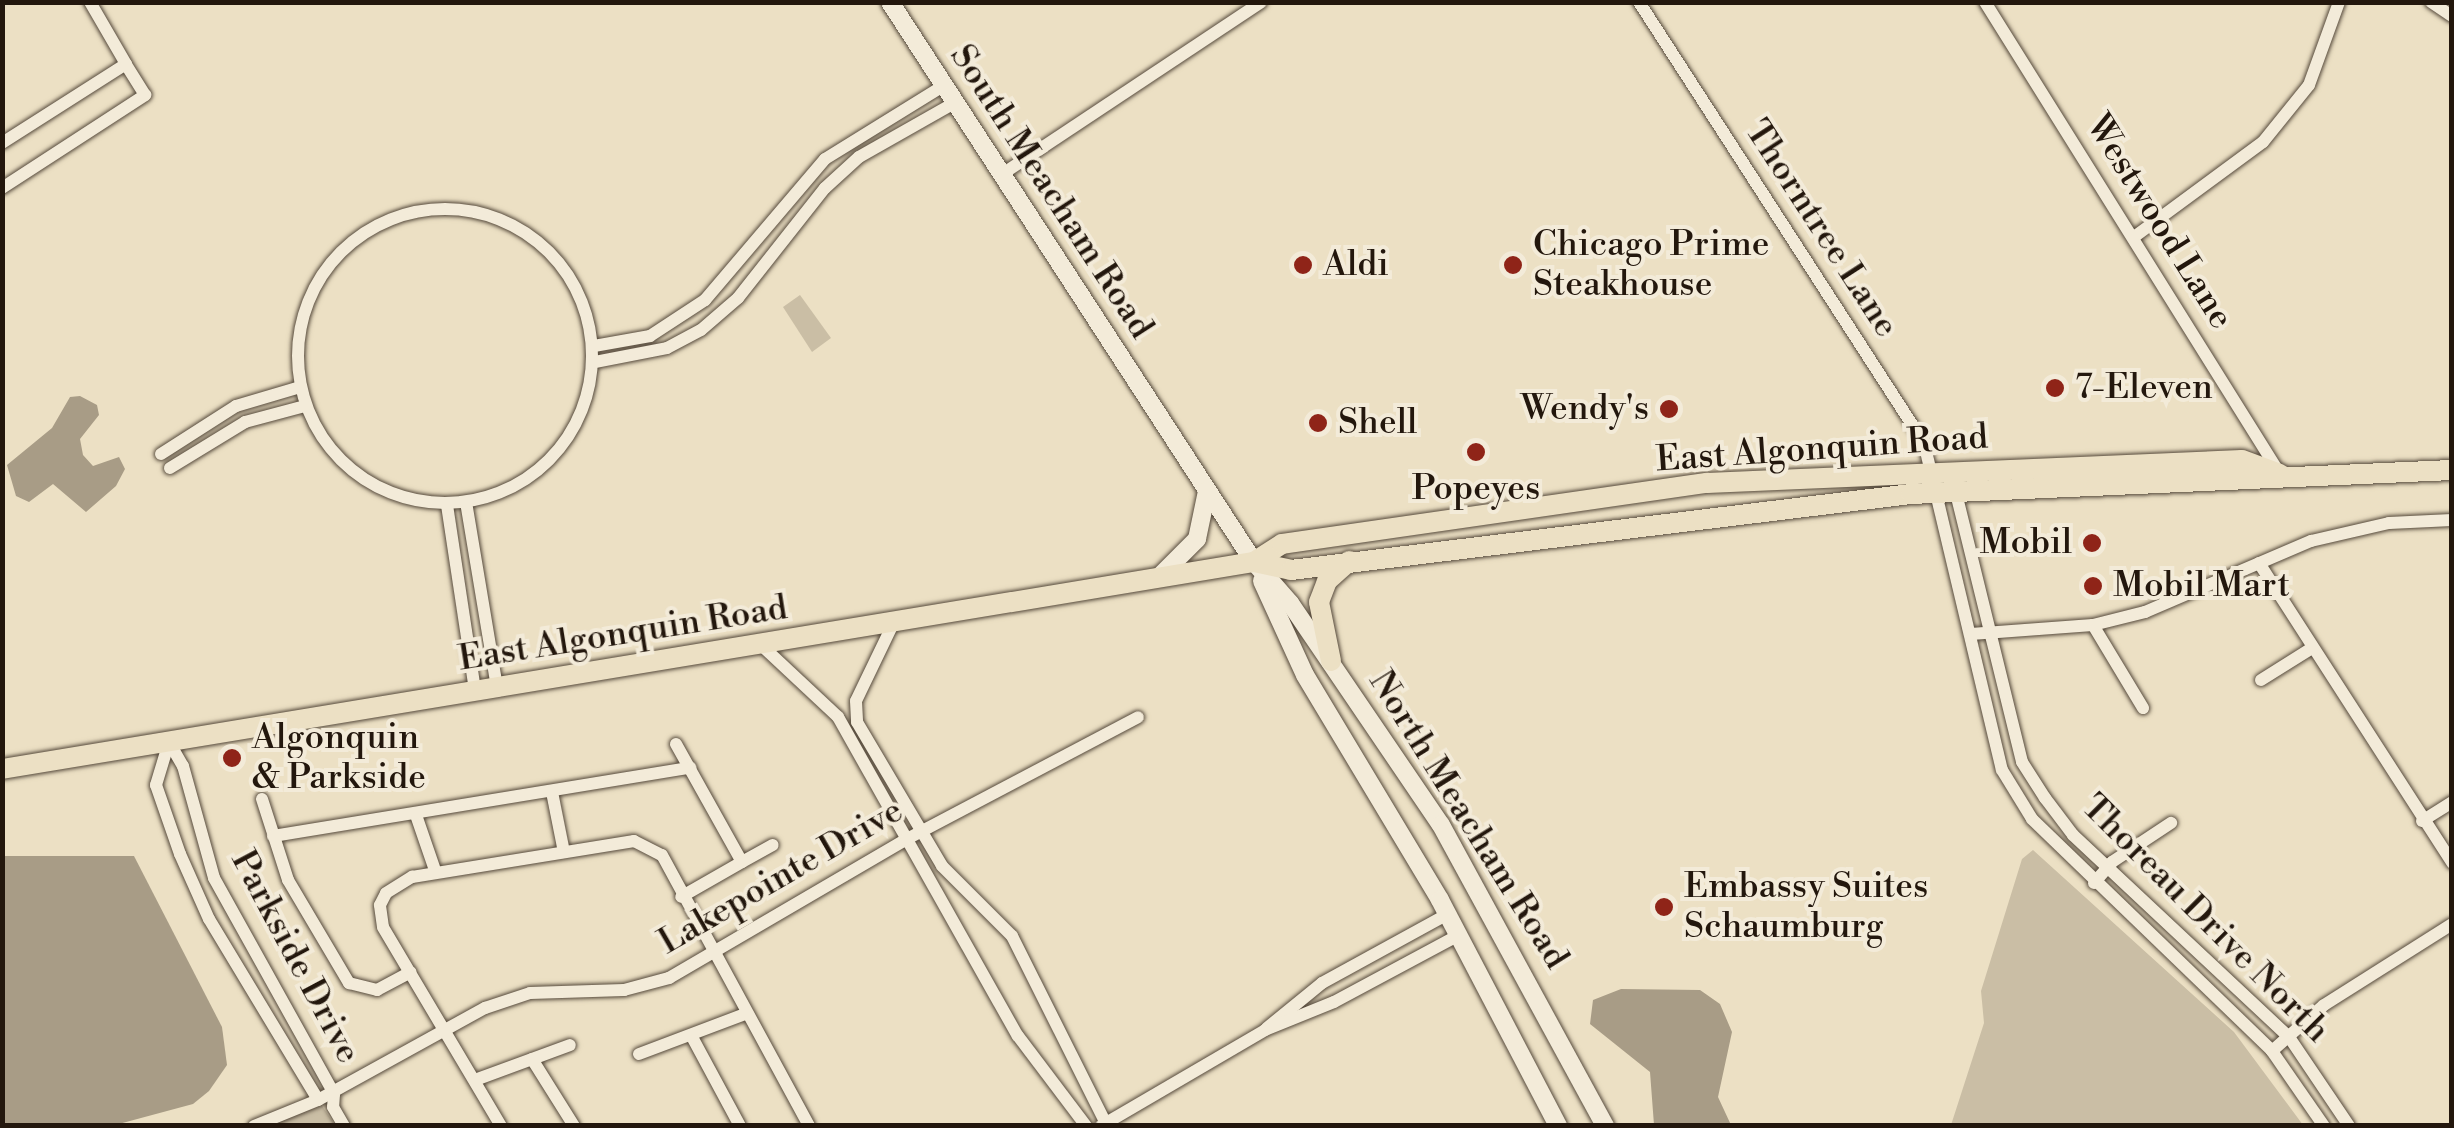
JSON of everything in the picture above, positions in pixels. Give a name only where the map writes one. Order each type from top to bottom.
[{"type":"main road","name":"South Meacham Road","points":[[890,2],[1159,418]]},
{"type":"main road","name":"North Meacham Road","points":[[1159,418],[1254,562],[1331,662],[1441,825],[1605,1126]]},
{"type":"main road","name":"East Algonquin Road","points":[[1254,562],[1282,544],[1708,483],[1935,470],[2242,460],[2280,474]]},
{"type":"main road","name":"East Algonquin Road","points":[[2,769],[1254,562],[1290,570],[1932,493],[2244,484],[2280,474],[2452,470]]},
{"type":"main road","points":[[1157,578],[1193,546],[1207,490]]},
{"type":"main road","points":[[1331,662],[1320,596],[1350,561]]},
{"type":"main road","name":"North Meacham Road","points":[[1254,562],[1305,675],[1460,935],[1558,1126]]},
{"type":"street","points":[[2,188],[145,95],[90,2]]},
{"type":"street","points":[[1001,175],[1261,2]]},
{"type":"street","name":"Thorntree Lane","points":[[1639,2],[1924,444],[1935,470]]},
{"type":"street","name":"Westwood Lane","points":[[1985,2],[2280,474]]},
{"type":"street","points":[[2134,237],[2263,142],[2309,86],[2339,2]]},
{"type":"street","points":[[2430,2],[2452,16]]},
{"type":"street","points":[[2,143],[126,64]]},
{"type":"street","points":[[594,346],[650,336],[705,300],[825,159],[943,86]]},
{"type":"street","points":[[595,362],[666,348],[701,330],[738,298],[836,177],[859,157],[954,103]]},
{"type":"street","points":[[466,210],[524,230],[553,256],[594,346],[595,362],[582,412],[556,451],[517,484],[447,505],[370,484],[331,451],[305,406],[297,344],[313,287],[364,232],[415,211],[466,210]]},
{"type":"street","points":[[161,454],[236,406],[300,387]]},
{"type":"street","points":[[170,468],[245,422],[305,406]]},
{"type":"street","points":[[1935,470],[1958,492]]},
{"type":"street","points":[[1932,493],[1935,470]]},
{"type":"street","name":"Thoreau Drive North","points":[[1958,492],[2022,762],[2073,834],[2289,1037],[2349,1126]]},
{"type":"street","name":"Thoreau Drive North","points":[[1932,493],[2002,770],[2032,819],[2272,1051],[2324,1126]]},
{"type":"street","points":[[466,502],[498,687]]},
{"type":"street","points":[[447,505],[476,691]]},
{"type":"street","points":[[1970,634],[1992,629],[2093,626],[2144,612],[2341,533],[2452,520]]},
{"type":"street","points":[[2259,563],[2452,863]]},
{"type":"street","points":[[893,624],[856,701],[858,722],[942,866],[1012,936],[1104,1124],[1265,1030],[1334,1002],[1460,935]]},
{"type":"street","points":[[2093,626],[2143,708]]},
{"type":"street","points":[[760,644],[838,717],[1018,1036],[1086,1126]]},
{"type":"street","points":[[2261,680],[2312,648]]},
{"type":"street","name":"Lakepointe Drive","points":[[318,1100],[444,1026],[530,994],[645,984],[711,954],[907,840],[1138,718]]},
{"type":"street","name":"Parkside Drive","points":[[169,742],[183,766],[203,846],[228,907],[333,1092],[333,1108],[344,1126]]},
{"type":"street","name":"Parkside Drive","points":[[169,742],[156,784],[180,854],[209,919],[318,1100]]},
{"type":"street","points":[[676,744],[742,862]]},
{"type":"street","points":[[273,836],[690,768]]},
{"type":"street","points":[[552,792],[564,852]]},
{"type":"street","points":[[262,798],[288,880],[349,983],[376,990],[411,972]]},
{"type":"street","points":[[2422,820],[2452,802]]},
{"type":"street","points":[[416,815],[436,873]]},
{"type":"street","points":[[2094,883],[2108,866],[2172,824]]},
{"type":"street","points":[[501,1126],[384,927],[380,905],[399,882],[634,841],[655,846],[809,1126]]},
{"type":"street","points":[[681,897],[773,845]]},
{"type":"street","points":[[1265,1030],[1322,983],[1448,914]]},
{"type":"street","points":[[2272,1051],[2324,1005],[2452,924]]},
{"type":"street","points":[[639,1054],[745,1014]]},
{"type":"street","points":[[691,1035],[740,1126]]},
{"type":"street","points":[[475,1080],[570,1045]]},
{"type":"street","points":[[532,1059],[574,1126]]},
{"type":"street","points":[[254,1126],[318,1100],[333,1108]]},
{"type":"shaded area","points":[[800,295],[831,338],[812,352],[783,307]]},
{"type":"shaded area","points":[[80,396],[97,405],[99,415],[80,439],[83,455],[93,466],[119,457],[125,469],[116,486],[86,512],[53,484],[29,502],[16,496],[7,465],[52,428],[70,397]]},
{"type":"shaded area","points":[[2033,850],[2234,1032],[2303,1125],[1951,1125],[1984,1023],[1981,991],[2022,859]]},
{"type":"shaded area","points":[[2,856],[134,856],[222,1027],[227,1065],[209,1091],[193,1104],[115,1125],[3,1125]]},
{"type":"shaded area","points":[[1621,989],[1700,990],[1720,1004],[1732,1032],[1718,1097],[1731,1125],[1654,1125],[1650,1072],[1590,1024],[1593,1000]]},
{"type":"shaded area","points":[[318,1100],[335,1125],[255,1126]]},
{"type":"place","name":"Aldi","points":[[1303,265]]},
{"type":"place","name":"Chicago Prime Steakhouse","points":[[1513,265]]},
{"type":"place","name":"7-Eleven","points":[[2055,388]]},
{"type":"place","name":"Wendy's","points":[[1669,409]]},
{"type":"place","name":"Shell","points":[[1318,423]]},
{"type":"place","name":"Popeyes","points":[[1476,452]]},
{"type":"place","name":"Mobil","points":[[2092,543]]},
{"type":"place","name":"Mobil Mart","points":[[2093,586]]},
{"type":"place","name":"Algonquin & Parkside","points":[[232,758]]},
{"type":"place","name":"Embassy Suites Schaumburg","points":[[1664,907]]}]
